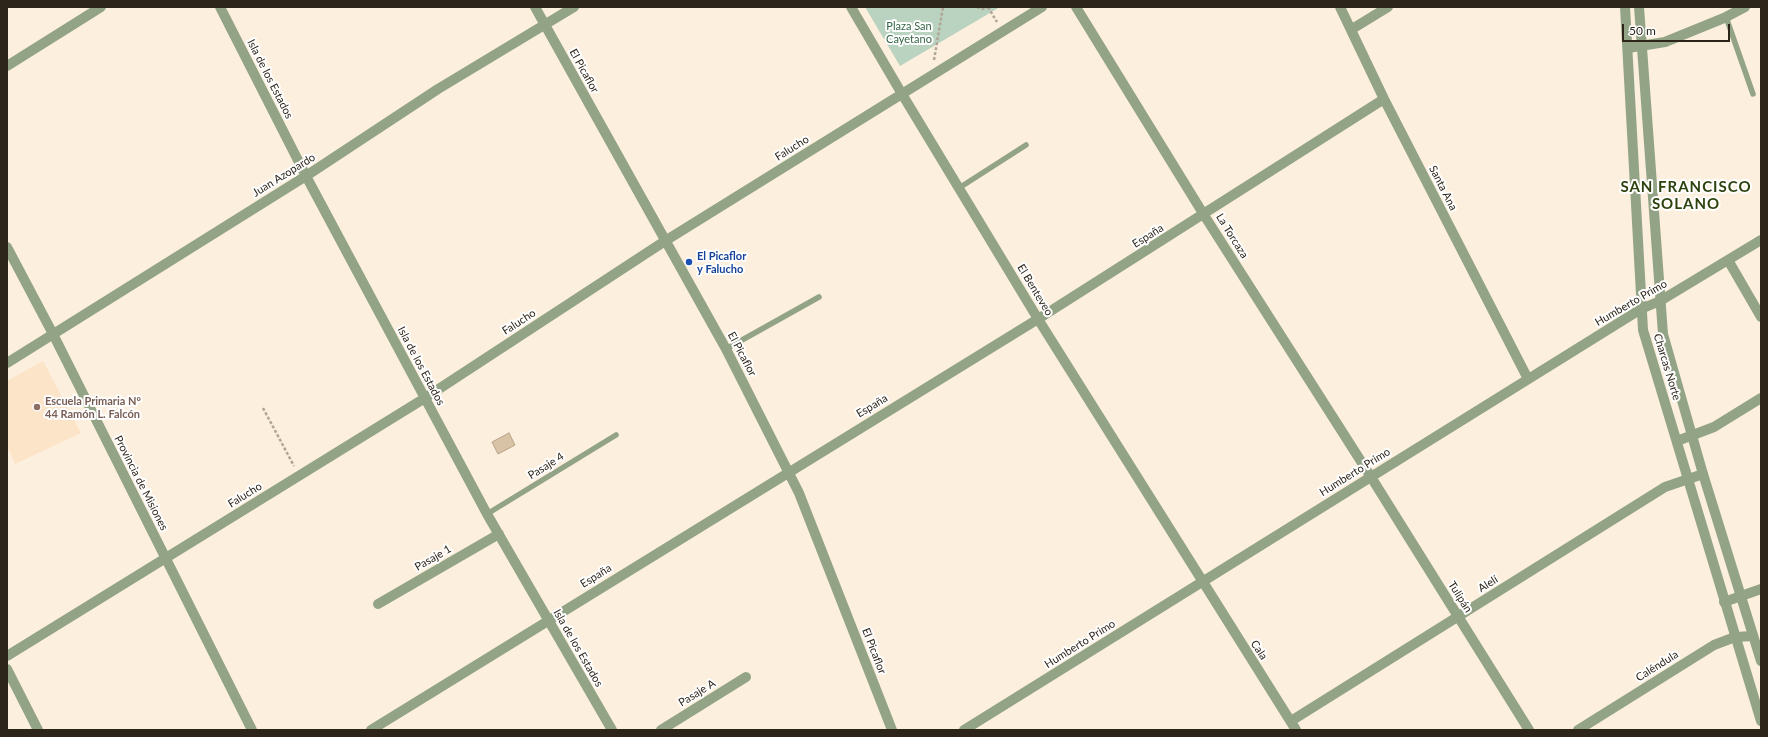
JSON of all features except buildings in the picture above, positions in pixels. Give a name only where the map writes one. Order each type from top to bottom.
[{"type":"street","points":[[7,66],[101,7]]},
{"type":"street","name":"Isla de los Estados","points":[[220,7],[306,176],[487,514],[612,730]]},
{"type":"street","name":"El Picaflor","points":[[535,7],[726,349],[799,493],[892,730]]},
{"type":"street","name":"Juan Azopardo","points":[[7,363],[306,176],[438,89],[574,7]]},
{"type":"street","name":"El Benteveo","points":[[851,7],[1038,319],[1202,582]]},
{"type":"street","name":"Falucho","points":[[7,656],[425,398],[665,241],[1042,7]]},
{"type":"street","name":"La Torcaza","points":[[1076,7],[1204,214],[1371,476]]},
{"type":"street","name":"Santa Ana","points":[[1340,7],[1352,29],[1384,99],[1528,379]]},
{"type":"street","points":[[1352,29],[1388,7]]},
{"type":"street","name":"Charcas Norte","points":[[1625,7],[1642,309],[1646,340],[1761,721]]},
{"type":"street","name":"Charcas Norte","points":[[1639,7],[1662,334],[1691,436],[1761,661]]},
{"type":"street","points":[[1628,48],[1665,42],[1726,17],[1745,7]]},
{"type":"street","name":"España","points":[[371,730],[1038,319],[1384,99]]},
{"type":"street","name":"Humberto Primo","points":[[964,730],[1528,379],[1642,309],[1660,301],[1761,240]]},
{"type":"street","name":"Provincia de Misiones","points":[[7,247],[53,334],[252,730]]},
{"type":"street","points":[[1728,260],[1761,317]]},
{"type":"street","points":[[1677,441],[1714,427],[1761,398]]},
{"type":"street","name":"Alelí","points":[[1293,726],[1458,617],[1665,487],[1703,474]]},
{"type":"street","name":"Tulipán","points":[[1371,476],[1529,730]]},
{"type":"street","name":"Pasaje 1","points":[[378,604],[499,534]]},
{"type":"street","name":"Cala","points":[[1202,582],[1293,726]]},
{"type":"street","points":[[1724,602],[1742,597],[1761,589]]},
{"type":"street","name":"Caléndula","points":[[1578,730],[1714,644],[1735,637],[1753,636]]},
{"type":"street","points":[[7,670],[38,730]]},
{"type":"street","name":"Pasaje A","points":[[661,730],[746,677]]},
{"type":"lane","points":[[1726,17],[1753,94]]},
{"type":"lane","points":[[959,188],[1026,145]]},
{"type":"lane","points":[[726,349],[819,297]]},
{"type":"lane","name":"Pasaje 4","points":[[487,514],[616,435]]},
{"type":"path","points":[[931,77],[943,7]]},
{"type":"path","points":[[977,7],[989,7],[1002,32]]},
{"type":"path","points":[[263,408],[299,475]]},
{"type":"shaded area","name":"Escuela Primaria Nº 44 Ramón L. Falcón","points":[[43,361],[81,433],[15,464],[7,446],[7,381]]},
{"type":"green space","name":"Plaza San Cayetano","points":[[865,7],[1000,7],[900,66]]},
{"type":"place","name":"El Picaflor y Falucho","points":[[689,262]]},
{"type":"place","name":"Escuela Primaria Nº 44 Ramón L. Falcón","points":[[37,407]]},
{"type":"district","name":"SAN FRANCISCO SOLANO","points":[[1686,196]]}]
